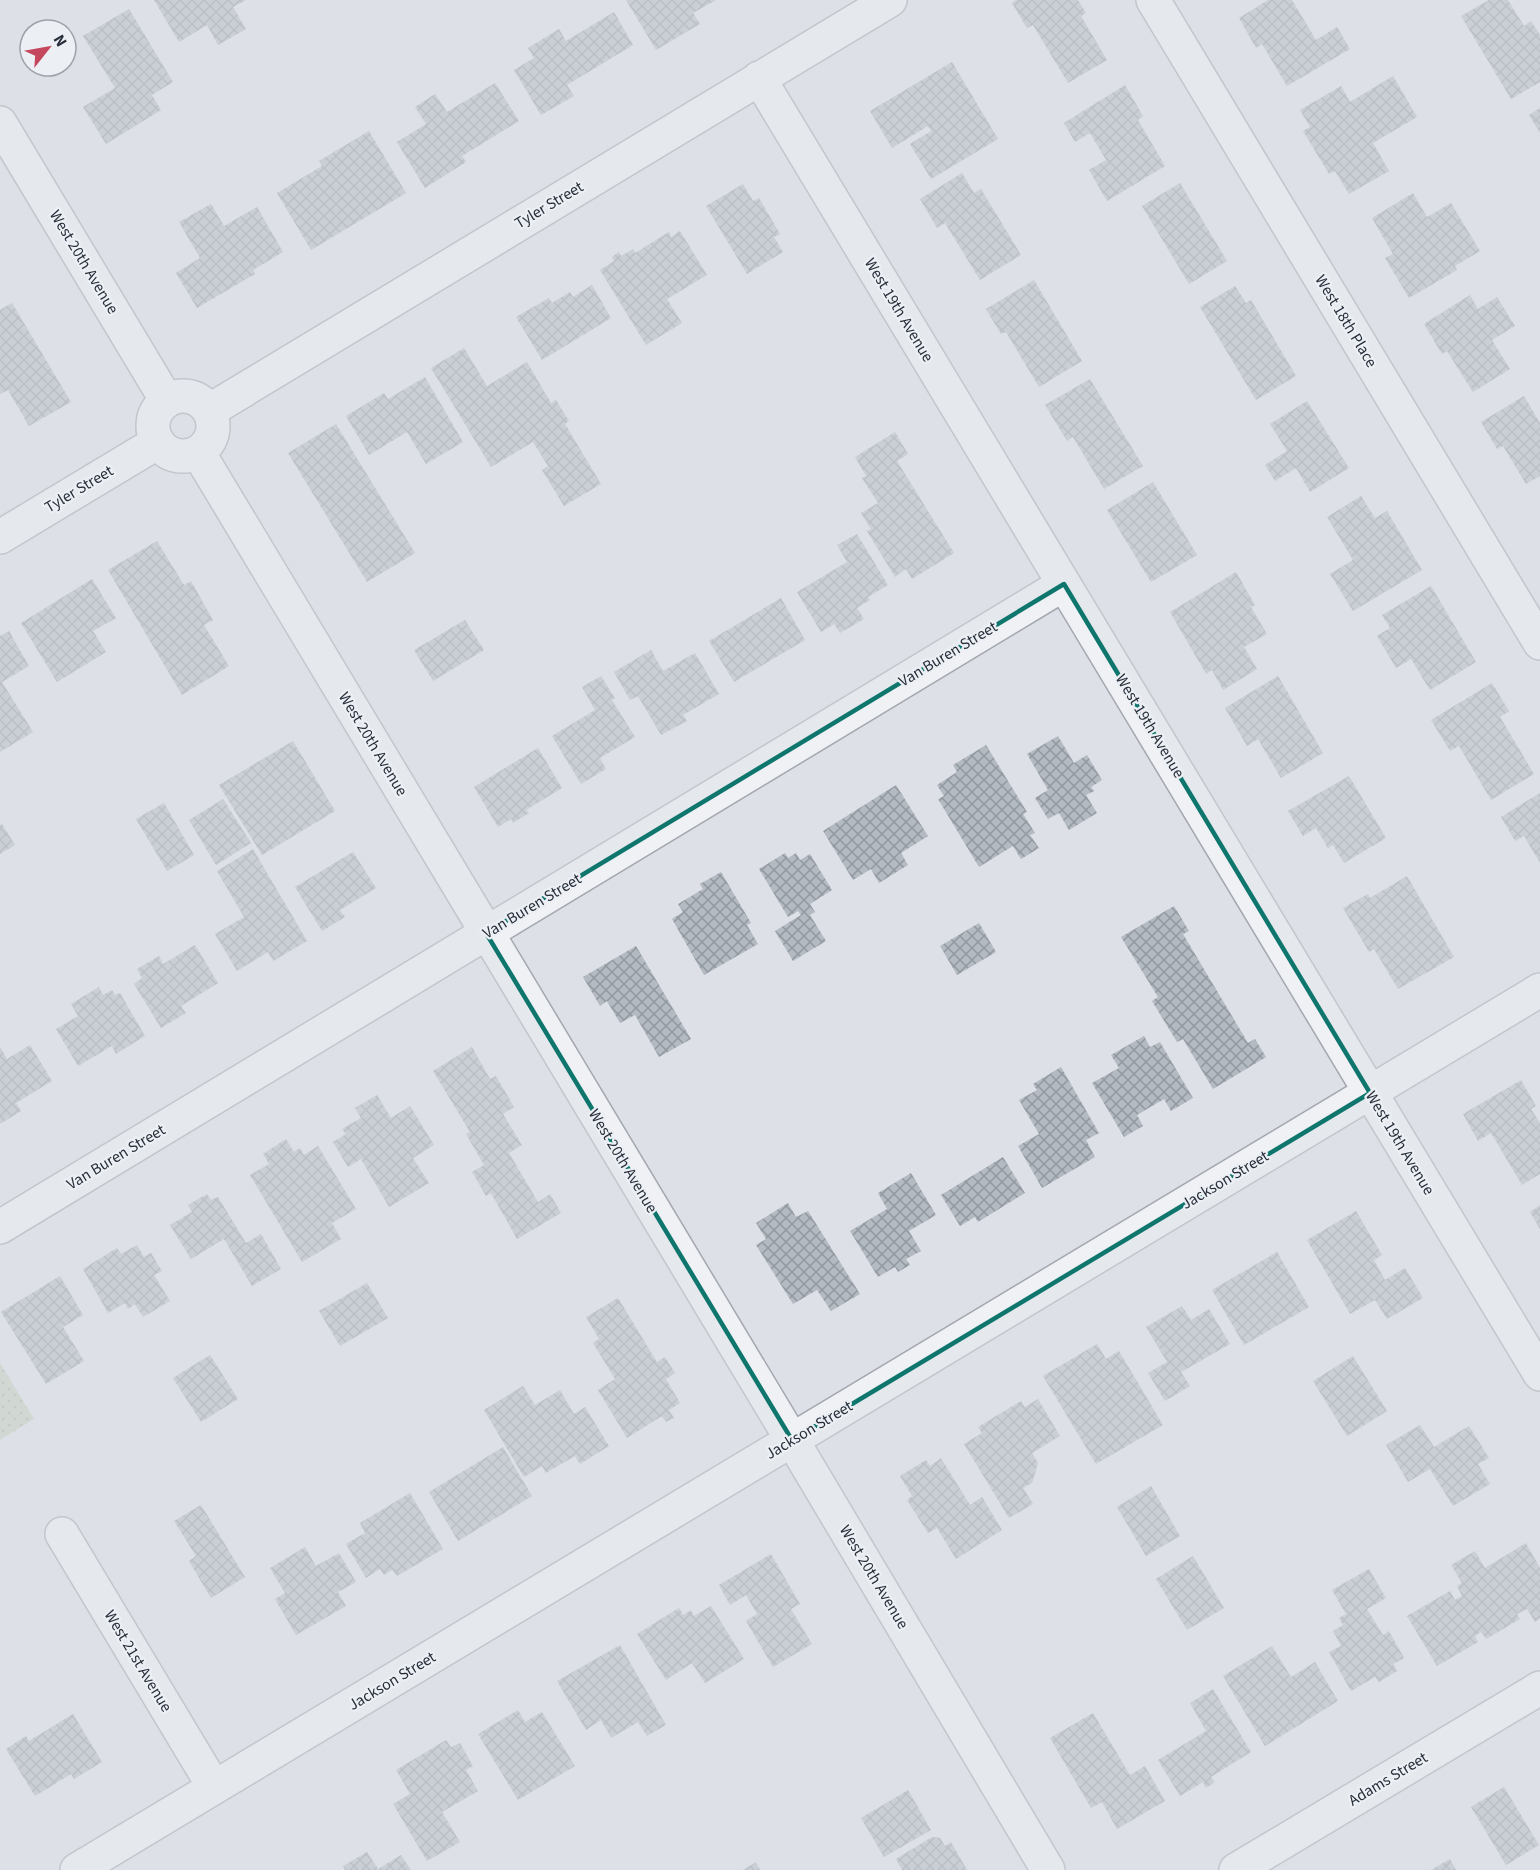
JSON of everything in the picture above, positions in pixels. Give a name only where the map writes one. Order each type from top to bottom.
[{"type":"street","name":"Tyler Street","points":[[209,411],[890,0]]},
{"type":"street","name":"West 18th Place","points":[[1153,0],[1540,643]]},
{"type":"street","name":"West 19th Avenue","points":[[759,78],[1540,1374]]},
{"type":"street","name":"West 20th Avenue","points":[[0,123],[167,401]]},
{"type":"street","points":[[179,396],[191,397],[201,402],[209,411],[213,421],[213,432],[208,443],[198,452],[187,456],[175,455],[165,450],[153,432],[153,420],[158,410],[167,401],[179,396]]},
{"type":"street","name":"Tyler Street","points":[[0,537],[158,442]]},
{"type":"street","name":"West 20th Avenue","points":[[198,452],[1048,1870]]},
{"type":"street","name":"Van Buren Street","points":[[0,1227],[1064,584]]},
{"type":"street","name":"Jackson Street","points":[[77,1870],[1540,990]]},
{"type":"street","name":"West 21st Avenue","points":[[62,1534],[214,1787]]},
{"type":"street","name":"Adams Street","points":[[1236,1870],[1540,1688]]},
{"type":"highlighted area","points":[[1064,584],[1370,1093],[792,1440],[486,933]]},
{"type":"green space","points":[[0,1363],[34,1419],[0,1440]]},
{"type":"building","points":[[154,0],[246,0],[233,7],[246,29],[218,45],[207,25],[179,42]]},
{"type":"building","points":[[626,0],[716,0],[693,13],[700,24],[656,50]]},
{"type":"building","points":[[1016,0],[1078,0],[1086,13],[1081,16],[1107,60],[1068,83],[1033,25],[1027,28],[1012,3]]},
{"type":"building","points":[[1268,0],[1292,0],[1316,40],[1337,27],[1350,49],[1287,86],[1262,44],[1256,48],[1239,18]]},
{"type":"building","points":[[1489,0],[1508,0],[1524,26],[1531,21],[1540,35],[1540,82],[1511,99],[1461,16]]},
{"type":"building","points":[[129,9],[173,82],[152,95],[161,110],[106,144],[83,107],[115,88],[83,36]]},
{"type":"building","points":[[614,12],[633,45],[567,85],[574,96],[541,115],[514,70],[534,58],[528,48],[559,29],[566,41]]},
{"type":"building","points":[[952,62],[998,139],[931,179],[910,144],[931,131],[928,126],[892,148],[870,111]]},
{"type":"building","points":[[1393,76],[1417,117],[1373,143],[1389,171],[1349,194],[1335,171],[1329,174],[1303,131],[1310,127],[1300,110],[1341,86],[1350,102]]},
{"type":"building","points":[[495,83],[519,121],[462,156],[466,162],[425,188],[397,142],[426,124],[415,107],[435,94],[447,112]]},
{"type":"building","points":[[1125,85],[1143,116],[1138,120],[1165,166],[1107,201],[1089,170],[1106,160],[1090,133],[1075,142],[1064,123]]},
{"type":"building","points":[[1540,108],[1540,133],[1529,115]]},
{"type":"building","points":[[369,131],[406,193],[311,250],[277,193],[322,166],[319,161]]},
{"type":"building","points":[[962,173],[974,193],[981,189],[1021,255],[980,280],[945,223],[937,228],[920,199]]},
{"type":"building","points":[[1180,183],[1227,261],[1189,284],[1142,206]]},
{"type":"building","points":[[743,184],[753,201],[759,198],[780,234],[774,237],[783,252],[747,274],[706,206]]},
{"type":"building","points":[[1413,193],[1427,217],[1451,203],[1480,251],[1455,266],[1457,270],[1409,298],[1385,258],[1393,254],[1372,218]]},
{"type":"building","points":[[211,204],[224,226],[257,207],[283,252],[253,270],[255,274],[197,308],[176,273],[200,258],[179,222]]},
{"type":"building","points":[[680,231],[707,275],[667,299],[682,323],[646,345],[600,270],[614,261],[612,257],[619,252],[621,256],[633,249],[635,253],[669,232],[671,237]]},
{"type":"building","points":[[1034,280],[1082,361],[1039,387],[1006,332],[1001,334],[986,309]]},
{"type":"building","points":[[592,285],[611,318],[542,360],[516,317],[549,298],[552,303],[570,292],[573,297]]},
{"type":"building","points":[[1235,286],[1246,303],[1251,300],[1296,376],[1256,400],[1200,307]]},
{"type":"building","points":[[1470,295],[1478,309],[1497,297],[1515,326],[1492,340],[1510,369],[1473,392],[1447,351],[1442,354],[1424,324]]},
{"type":"building","points":[[12,303],[71,402],[29,426],[8,390],[0,394],[0,310]]},
{"type":"building","points":[[464,348],[487,386],[527,362],[551,403],[556,400],[569,421],[565,424],[601,484],[564,506],[542,470],[548,466],[533,442],[491,467],[431,368]]},
{"type":"building","points":[[425,377],[463,442],[426,464],[407,432],[369,455],[346,416],[384,393],[388,399]]},
{"type":"building","points":[[1090,379],[1143,466],[1104,489],[1073,437],[1067,441],[1045,405]]},
{"type":"building","points":[[1524,396],[1540,423],[1540,476],[1526,484],[1503,446],[1497,449],[1481,422]]},
{"type":"building","points":[[1307,401],[1349,468],[1310,492],[1296,468],[1275,481],[1265,465],[1287,451],[1270,424]]},
{"type":"building","points":[[336,424],[415,553],[367,582],[288,453]]},
{"type":"building","points":[[895,432],[908,454],[897,461],[954,553],[912,579],[906,569],[895,577],[867,531],[871,529],[861,513],[878,503],[862,478],[866,476],[855,457]]},
{"type":"building","points":[[1153,482],[1197,555],[1151,582],[1107,510]]},
{"type":"building","points":[[1361,496],[1375,518],[1387,511],[1422,570],[1353,611],[1330,574],[1353,560],[1327,517]]},
{"type":"building","points":[[857,534],[888,585],[868,597],[870,600],[857,608],[864,619],[840,633],[834,624],[821,632],[797,592],[847,562],[837,545]]},
{"type":"building","points":[[157,541],[184,585],[191,581],[213,620],[204,625],[229,666],[182,695],[108,570]]},
{"type":"building","points":[[1236,572],[1255,605],[1251,607],[1267,634],[1244,647],[1257,669],[1223,690],[1212,670],[1206,674],[1170,612]]},
{"type":"building","points":[[92,579],[116,618],[93,631],[106,652],[57,682],[21,623]]},
{"type":"building","points":[[1431,586],[1476,662],[1430,690],[1411,659],[1396,668],[1377,636],[1390,628],[1382,615]]},
{"type":"building","points":[[781,598],[805,640],[734,682],[709,641]]},
{"type":"building","points":[[465,620],[484,650],[433,681],[414,650]]},
{"type":"building","points":[[9,631],[29,666],[2,682],[33,732],[0,752],[0,636]]},
{"type":"building","points":[[651,650],[663,671],[695,653],[719,694],[683,715],[687,721],[661,735],[638,696],[630,700],[614,672]]},
{"type":"building","points":[[601,676],[615,698],[612,700],[635,737],[600,758],[606,769],[581,784],[552,736],[595,710],[582,687]]},
{"type":"building","points":[[1278,676],[1323,753],[1281,778],[1258,739],[1247,746],[1225,708]]},
{"type":"building","points":[[1492,683],[1509,711],[1500,717],[1534,774],[1491,800],[1459,746],[1450,751],[1431,720]]},
{"type":"building","points":[[1058,736],[1074,763],[1087,755],[1102,780],[1091,787],[1094,791],[1086,795],[1097,813],[1069,830],[1059,813],[1048,819],[1035,798],[1048,790],[1027,754]]},
{"type":"building","points":[[293,741],[335,811],[262,855],[219,785]]},
{"type":"building","points":[[986,745],[1027,812],[1023,814],[1035,833],[1030,835],[1039,848],[1021,859],[1013,846],[979,867],[938,799],[944,796],[937,785],[957,772],[953,765]]},
{"type":"building","points":[[538,748],[562,788],[526,810],[529,813],[513,823],[511,819],[498,827],[474,787]]},
{"type":"building","points":[[1349,776],[1386,838],[1344,863],[1333,845],[1328,848],[1316,828],[1303,836],[1288,811]]},
{"type":"building","points":[[896,785],[928,836],[901,853],[908,865],[879,883],[871,869],[853,880],[823,831]]},
{"type":"building","points":[[1540,793],[1540,863],[1524,836],[1515,841],[1501,817]]},
{"type":"building","points":[[223,799],[251,843],[216,865],[189,820]]},
{"type":"building","points":[[164,803],[194,855],[167,871],[136,819]]},
{"type":"building","points":[[2,824],[15,845],[0,854],[0,825]]},
{"type":"building","points":[[253,849],[307,941],[273,961],[268,952],[237,971],[215,934],[244,917],[217,871]]},
{"type":"building","points":[[353,852],[376,888],[340,910],[345,917],[322,931],[295,887]]},
{"type":"building","points":[[785,853],[788,858],[796,853],[800,860],[810,854],[832,890],[810,904],[815,912],[810,915],[826,941],[793,961],[775,931],[801,915],[798,911],[788,917],[759,869]]},
{"type":"building","points":[[721,872],[751,923],[747,925],[758,944],[704,975],[672,919],[683,912],[678,904],[703,889],[700,884]]},
{"type":"building","points":[[1407,876],[1454,957],[1398,989],[1374,949],[1369,952],[1343,908],[1368,894],[1370,898]]},
{"type":"building","points":[[1174,906],[1189,931],[1183,934],[1248,1043],[1255,1039],[1266,1057],[1213,1089],[1183,1039],[1177,1042],[1152,1001],[1158,997],[1121,937]]},
{"type":"building","points":[[979,923],[996,952],[957,975],[940,946]]},
{"type":"building","points":[[195,945],[218,983],[181,1006],[186,1013],[161,1028],[134,984],[142,978],[137,969],[159,956],[163,964]]},
{"type":"building","points":[[636,946],[691,1039],[659,1057],[635,1015],[620,1023],[607,1001],[600,1006],[583,977]]},
{"type":"building","points":[[99,987],[103,995],[112,990],[115,995],[120,993],[145,1036],[116,1054],[112,1046],[78,1066],[56,1029],[78,1016],[71,1004]]},
{"type":"building","points":[[1144,1036],[1150,1047],[1160,1042],[1193,1098],[1171,1111],[1164,1099],[1137,1115],[1143,1126],[1124,1137],[1092,1083],[1119,1068],[1111,1055]]},
{"type":"building","points":[[30,1045],[52,1081],[16,1103],[21,1111],[0,1124],[0,1047],[7,1059]]},
{"type":"building","points":[[472,1047],[490,1079],[496,1076],[514,1107],[503,1114],[522,1145],[509,1153],[538,1202],[550,1194],[561,1213],[517,1239],[491,1193],[486,1196],[472,1172],[484,1165],[466,1134],[470,1132],[433,1071]]},
{"type":"building","points":[[1061,1067],[1099,1133],[1086,1140],[1095,1157],[1042,1188],[1018,1146],[1039,1134],[1019,1100],[1037,1090],[1033,1084]]},
{"type":"building","points":[[1521,1080],[1536,1106],[1531,1109],[1540,1123],[1540,1174],[1522,1185],[1491,1133],[1478,1141],[1463,1114]]},
{"type":"building","points":[[377,1095],[391,1118],[410,1106],[434,1145],[413,1158],[429,1183],[389,1207],[361,1159],[348,1167],[333,1142],[346,1134],[342,1129],[361,1118],[355,1108]]},
{"type":"building","points":[[286,1139],[294,1152],[300,1148],[304,1155],[318,1146],[356,1209],[332,1223],[341,1239],[302,1262],[250,1175],[269,1164],[263,1154]]},
{"type":"building","points":[[1003,1157],[1025,1193],[978,1222],[975,1217],[960,1226],[941,1195]]},
{"type":"building","points":[[911,1173],[936,1215],[909,1231],[921,1251],[906,1259],[910,1265],[898,1272],[895,1267],[878,1277],[850,1231],[887,1209],[878,1193]]},
{"type":"building","points":[[207,1194],[211,1200],[218,1197],[246,1243],[261,1234],[281,1269],[252,1286],[224,1239],[191,1259],[170,1225],[192,1212],[188,1205]]},
{"type":"building","points":[[788,1203],[796,1217],[808,1211],[860,1294],[831,1311],[817,1290],[793,1304],[756,1245],[766,1239],[756,1223]]},
{"type":"building","points":[[1540,1205],[1540,1229],[1530,1212]]},
{"type":"building","points":[[1356,1211],[1382,1255],[1374,1260],[1385,1280],[1405,1268],[1423,1298],[1387,1319],[1375,1300],[1350,1314],[1307,1240]]},
{"type":"building","points":[[137,1245],[144,1257],[151,1253],[162,1271],[154,1275],[170,1301],[143,1317],[135,1304],[128,1309],[125,1303],[108,1313],[83,1269],[117,1248],[121,1254]]},
{"type":"building","points":[[1277,1252],[1309,1307],[1244,1345],[1212,1290]]},
{"type":"building","points":[[60,1276],[83,1315],[63,1327],[84,1361],[46,1384],[1,1312]]},
{"type":"building","points":[[367,1283],[388,1318],[340,1346],[319,1311]]},
{"type":"building","points":[[618,1298],[657,1362],[665,1357],[675,1373],[666,1379],[680,1403],[669,1410],[674,1418],[666,1422],[662,1416],[627,1438],[598,1390],[615,1379],[593,1343],[599,1339],[586,1317]]},
{"type":"building","points":[[1182,1306],[1191,1320],[1209,1309],[1230,1344],[1181,1372],[1190,1386],[1165,1401],[1148,1373],[1167,1362],[1146,1327]]},
{"type":"building","points":[[1097,1344],[1106,1359],[1119,1351],[1163,1425],[1096,1464],[1043,1376]]},
{"type":"building","points":[[210,1355],[238,1399],[201,1422],[173,1378]]},
{"type":"building","points":[[1353,1356],[1387,1411],[1347,1436],[1313,1381]]},
{"type":"building","points":[[523,1386],[535,1405],[560,1390],[574,1414],[585,1407],[609,1446],[580,1464],[575,1456],[546,1473],[542,1466],[524,1477],[484,1410]]},
{"type":"building","points":[[1038,1399],[1060,1436],[1032,1453],[1038,1463],[1032,1483],[1023,1488],[1033,1504],[1009,1518],[964,1444],[982,1433],[978,1427],[1021,1401],[1025,1407]]},
{"type":"building","points":[[1420,1425],[1434,1447],[1469,1426],[1489,1458],[1478,1464],[1490,1484],[1453,1506],[1430,1469],[1408,1482],[1386,1445]]},
{"type":"building","points":[[503,1447],[532,1496],[458,1541],[429,1492]]},
{"type":"building","points":[[941,1458],[970,1505],[982,1497],[1002,1530],[956,1559],[937,1528],[928,1533],[907,1500],[912,1496],[900,1476],[926,1460],[930,1466]]},
{"type":"building","points":[[1151,1486],[1180,1536],[1146,1556],[1117,1507]]},
{"type":"building","points":[[410,1493],[443,1549],[397,1576],[392,1570],[384,1575],[380,1569],[366,1578],[346,1544],[365,1533],[360,1523]]},
{"type":"building","points":[[201,1505],[245,1577],[211,1598],[189,1561],[196,1556],[174,1521]]},
{"type":"building","points":[[1526,1543],[1540,1568],[1540,1618],[1535,1622],[1527,1609],[1517,1614],[1520,1619],[1486,1639],[1481,1632],[1475,1636],[1478,1642],[1437,1666],[1407,1616],[1450,1591],[1455,1600],[1462,1596],[1457,1586],[1462,1583],[1451,1565],[1475,1551],[1485,1568]]},
{"type":"building","points":[[305,1547],[316,1566],[339,1553],[356,1582],[338,1592],[346,1606],[296,1635],[275,1599],[285,1593],[270,1568]]},
{"type":"building","points":[[771,1554],[800,1604],[791,1609],[812,1644],[773,1667],[746,1621],[757,1614],[746,1595],[730,1605],[719,1585]]},
{"type":"building","points":[[1193,1556],[1224,1608],[1187,1630],[1156,1579]]},
{"type":"building","points":[[1369,1569],[1386,1598],[1367,1609],[1383,1635],[1389,1631],[1404,1658],[1393,1664],[1397,1671],[1379,1682],[1375,1677],[1351,1691],[1329,1652],[1341,1646],[1333,1631],[1343,1625],[1339,1618],[1346,1614],[1332,1590]]},
{"type":"building","points":[[711,1606],[744,1659],[705,1683],[692,1663],[666,1680],[637,1634],[679,1608],[683,1615],[691,1610],[694,1616]]},
{"type":"building","points":[[620,1645],[666,1725],[647,1736],[638,1722],[611,1738],[601,1720],[586,1730],[557,1681]]},
{"type":"building","points":[[1272,1646],[1291,1677],[1315,1662],[1338,1701],[1265,1746],[1223,1676]]},
{"type":"building","points":[[1213,1689],[1251,1752],[1211,1777],[1215,1782],[1206,1788],[1203,1782],[1180,1796],[1158,1760],[1206,1731],[1190,1703]]},
{"type":"building","points":[[518,1710],[525,1722],[542,1712],[575,1766],[518,1800],[478,1734]]},
{"type":"building","points":[[1093,1713],[1130,1775],[1145,1766],[1165,1801],[1117,1829],[1102,1802],[1091,1808],[1050,1738]]},
{"type":"building","points":[[73,1714],[102,1762],[74,1779],[71,1774],[35,1796],[6,1749],[26,1736],[29,1741]]},
{"type":"building","points":[[446,1740],[451,1747],[460,1743],[473,1766],[466,1770],[478,1791],[442,1812],[460,1842],[427,1861],[393,1804],[410,1794],[396,1770]]},
{"type":"building","points":[[1504,1787],[1539,1845],[1506,1865],[1471,1807]]},
{"type":"building","points":[[908,1790],[931,1830],[884,1857],[861,1818]]},
{"type":"building","points":[[932,1837],[940,1838],[945,1846],[951,1842],[967,1870],[902,1870],[896,1859]]},
{"type":"building","points":[[367,1852],[378,1869],[401,1855],[411,1870],[345,1870],[343,1866]]},
{"type":"building","points":[[1450,1859],[1456,1870],[1431,1870]]},
{"type":"building","points":[[756,1862],[760,1870],[743,1870]]}]
